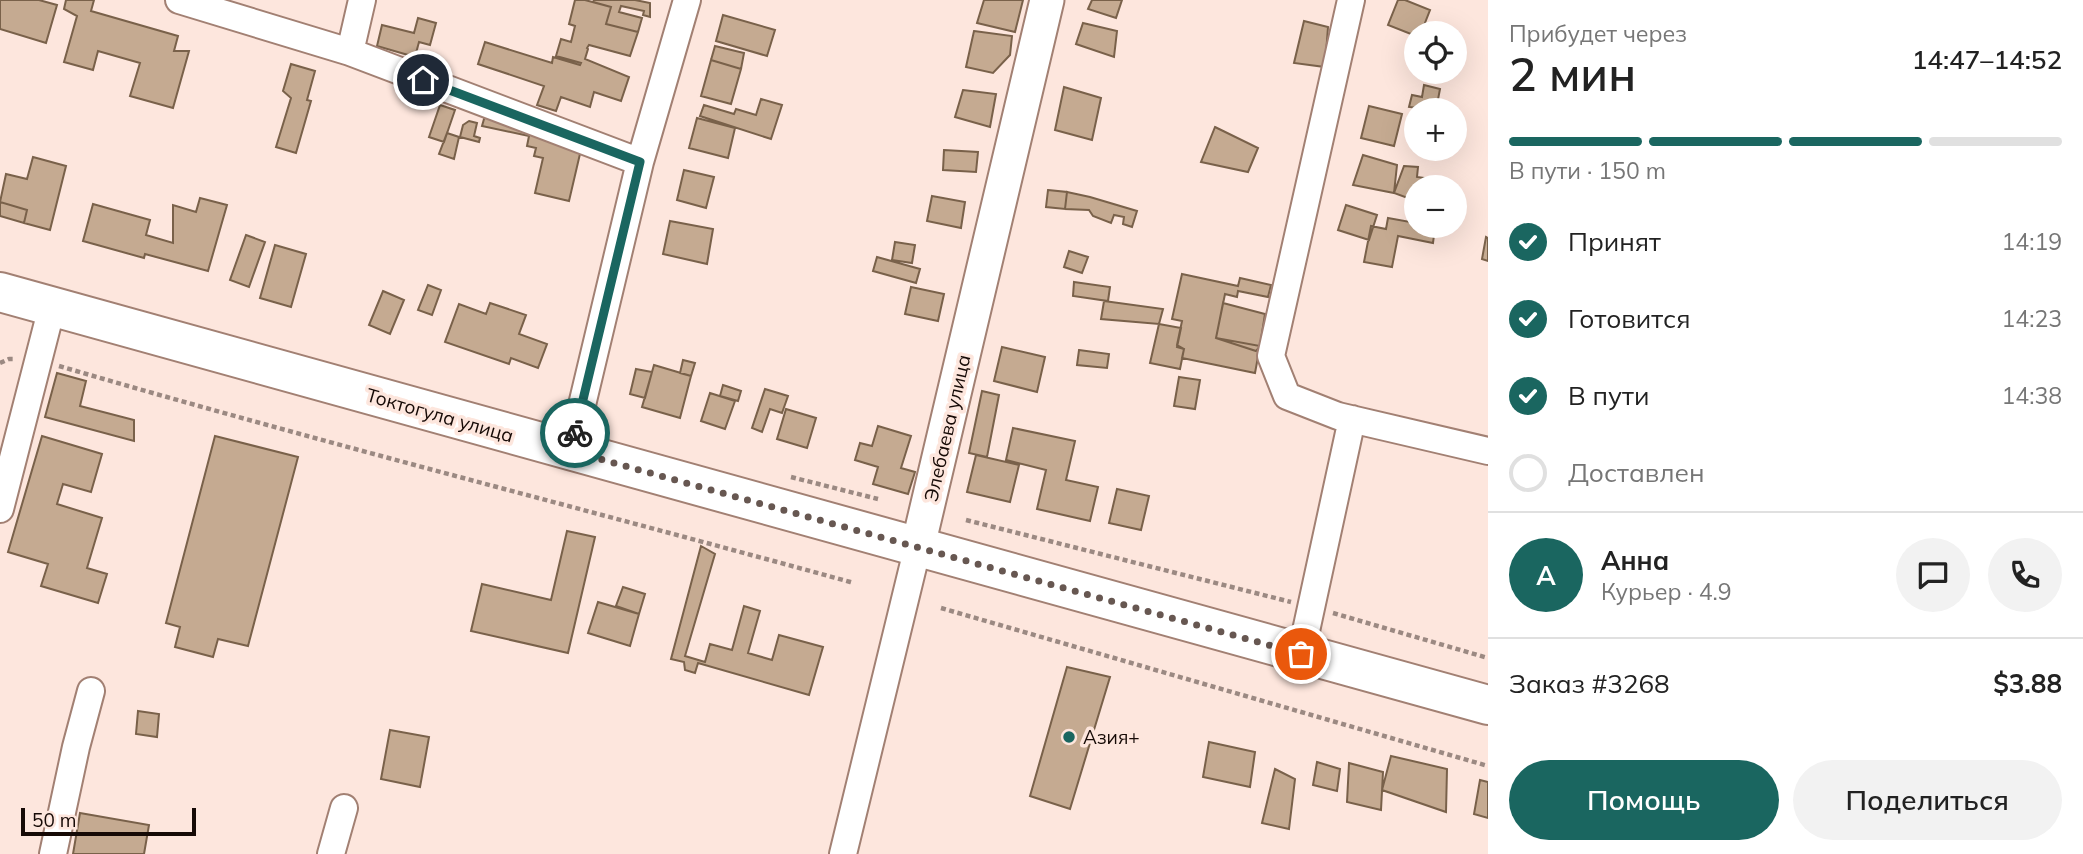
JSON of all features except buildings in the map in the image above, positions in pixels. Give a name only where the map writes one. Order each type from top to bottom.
[{"type":"highway","name":"Токтогула улица","points":[[0,292],[1488,705]]},
{"type":"main road","name":"Элебаева улица","points":[[918,546],[1047,0]]},
{"type":"street","points":[[180,0],[350,52],[640,162]]},
{"type":"street","points":[[350,52],[362,0]]},
{"type":"street","points":[[571,451],[640,162],[687,0]]},
{"type":"street","points":[[1350,0],[1271,356],[1287,396],[1352,419],[1488,451]]},
{"type":"street","points":[[0,509],[52,307]]},
{"type":"street","points":[[1301,654],[1352,419]]},
{"type":"street","name":"Элебаева улица","points":[[843,854],[918,546]]},
{"type":"street","points":[[53,854],[91,691]]},
{"type":"street","points":[[331,854],[344,808]]},
{"type":"path","points":[[38,360],[186,404],[855,583]]},
{"type":"path","points":[[966,520],[1311,607],[1488,658]]},
{"type":"path","points":[[941,608],[1488,766]]},
{"type":"way so far","points":[[575,433],[571,451],[1301,654]]},
{"type":"place","name":"Aзия+","points":[[1069,737]]},
{"type":"route","points":[[423,80],[640,162],[575,433]]}]
